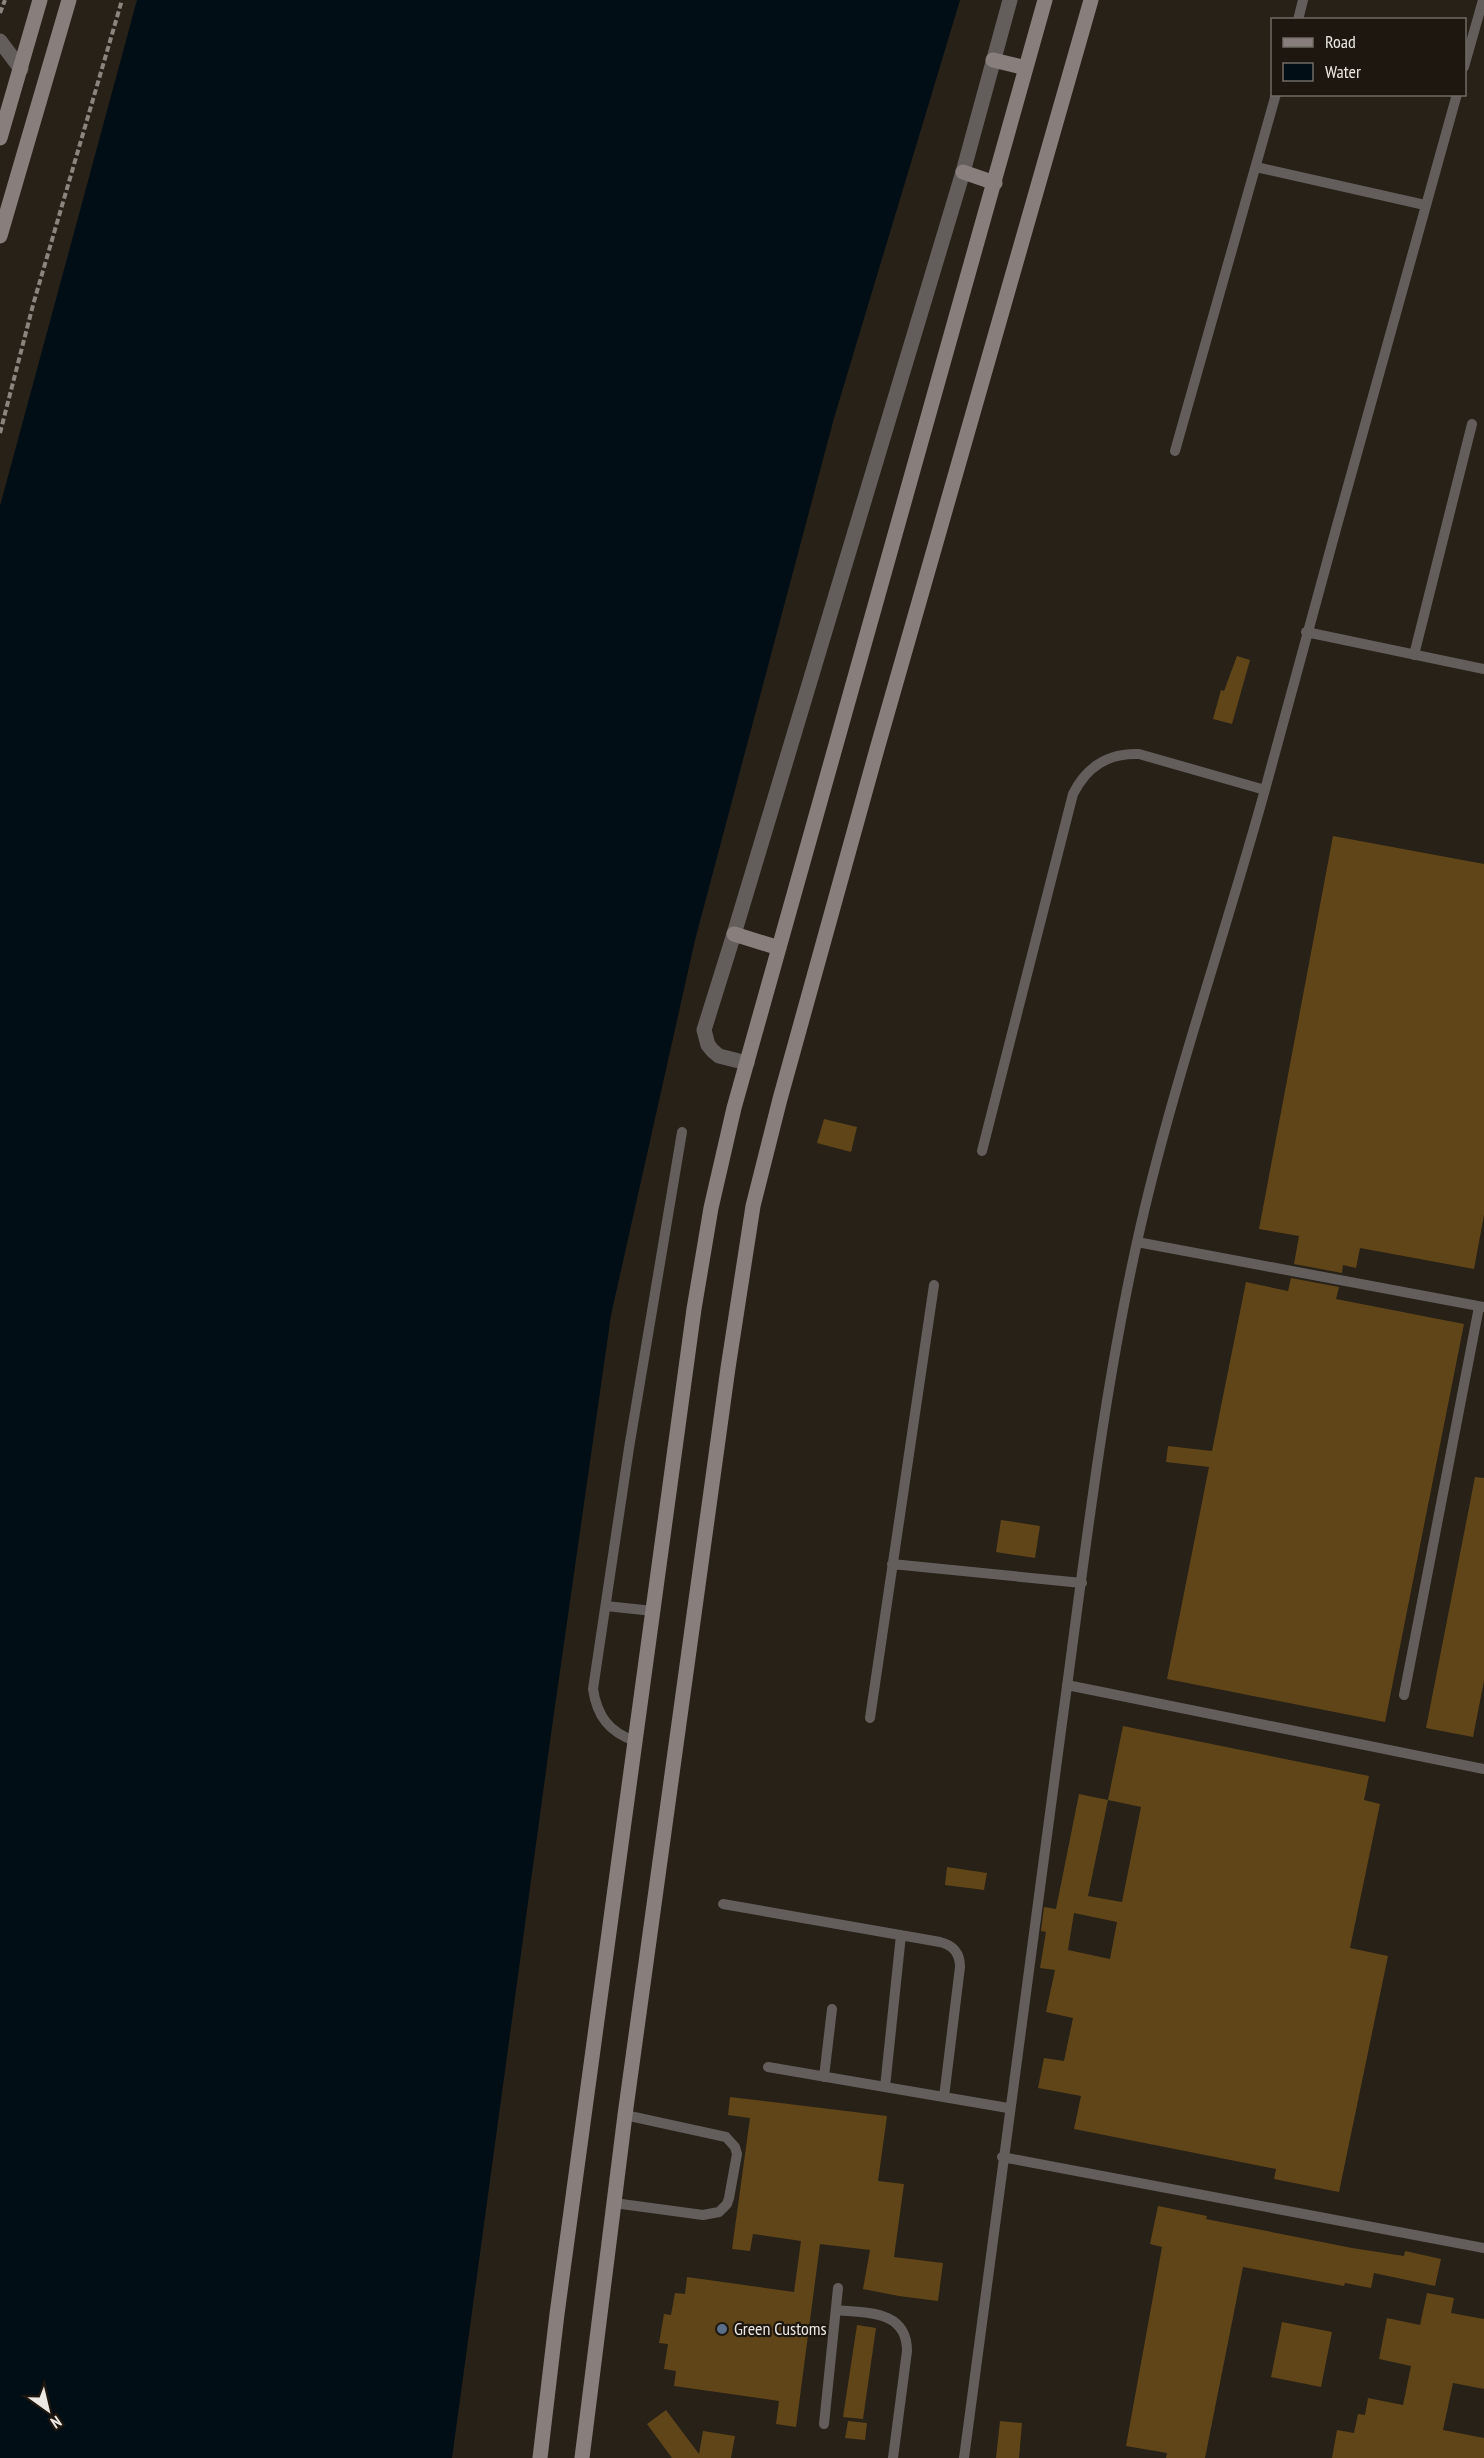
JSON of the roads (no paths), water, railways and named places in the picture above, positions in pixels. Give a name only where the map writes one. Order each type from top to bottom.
[{"type":"street","points":[[0,138],[40,0]]},
{"type":"street","points":[[0,236],[69,0]]},
{"type":"street","points":[[747,1063],[719,1056],[708,1045],[705,1038],[705,1022],[734,934],[963,172],[1010,0]]},
{"type":"street","points":[[540,2458],[558,2303],[702,1258],[722,1158],[1046,0]]},
{"type":"street","points":[[582,2458],[625,2115],[728,1368],[753,1206],[780,1099],[874,760],[1091,0]]},
{"type":"street","points":[[0,41],[21,69]]},
{"type":"street","points":[[993,60],[1026,68]]},
{"type":"street","points":[[963,172],[994,183]]},
{"type":"street","points":[[734,934],[779,948]]},
{"type":"lane","points":[[1298,18],[1303,0]]},
{"type":"lane","points":[[1466,60],[1483,0]]},
{"type":"lane","points":[[1175,451],[1275,96]]},
{"type":"lane","points":[[964,2458],[1008,2108],[1067,1685],[1116,1353],[1137,1242],[1174,1096],[1265,790],[1306,632],[1456,96]]},
{"type":"lane","points":[[1256,167],[1425,205]]},
{"type":"lane","points":[[1414,655],[1472,424]]},
{"type":"lane","points":[[1306,632],[1484,669]]},
{"type":"lane","points":[[982,1151],[1073,794],[1079,781],[1099,762],[1125,754],[1139,754],[1265,790]]},
{"type":"lane","points":[[635,1741],[621,1736],[601,1717],[595,1703],[593,1689],[629,1448],[682,1132]]},
{"type":"lane","points":[[1137,1242],[1481,1307],[1404,1695]]},
{"type":"lane","points":[[870,1718],[934,1285]]},
{"type":"lane","points":[[892,1564],[1082,1583]]},
{"type":"lane","points":[[606,1606],[653,1611]]},
{"type":"lane","points":[[1067,1685],[1484,1769]]},
{"type":"lane","points":[[723,1904],[947,1943],[960,1959],[944,2097]]},
{"type":"lane","points":[[885,2087],[901,1935]]},
{"type":"lane","points":[[824,2077],[832,2009]]},
{"type":"lane","points":[[768,2067],[1008,2108]]},
{"type":"lane","points":[[614,2203],[714,2215],[727,2204],[737,2161],[735,2147],[726,2137],[625,2115]]},
{"type":"lane","points":[[1002,2157],[1484,2248]]},
{"type":"lane","points":[[824,2424],[838,2288]]},
{"type":"lane","points":[[836,2310],[881,2315],[896,2322],[905,2335],[907,2351],[893,2458]]},
{"type":"water","points":[[137,0],[960,0],[834,418],[695,940],[611,1315],[452,2458],[0,2458],[0,506]]},
{"type":"place","name":"Green Customs","points":[[722,2329]]}]
